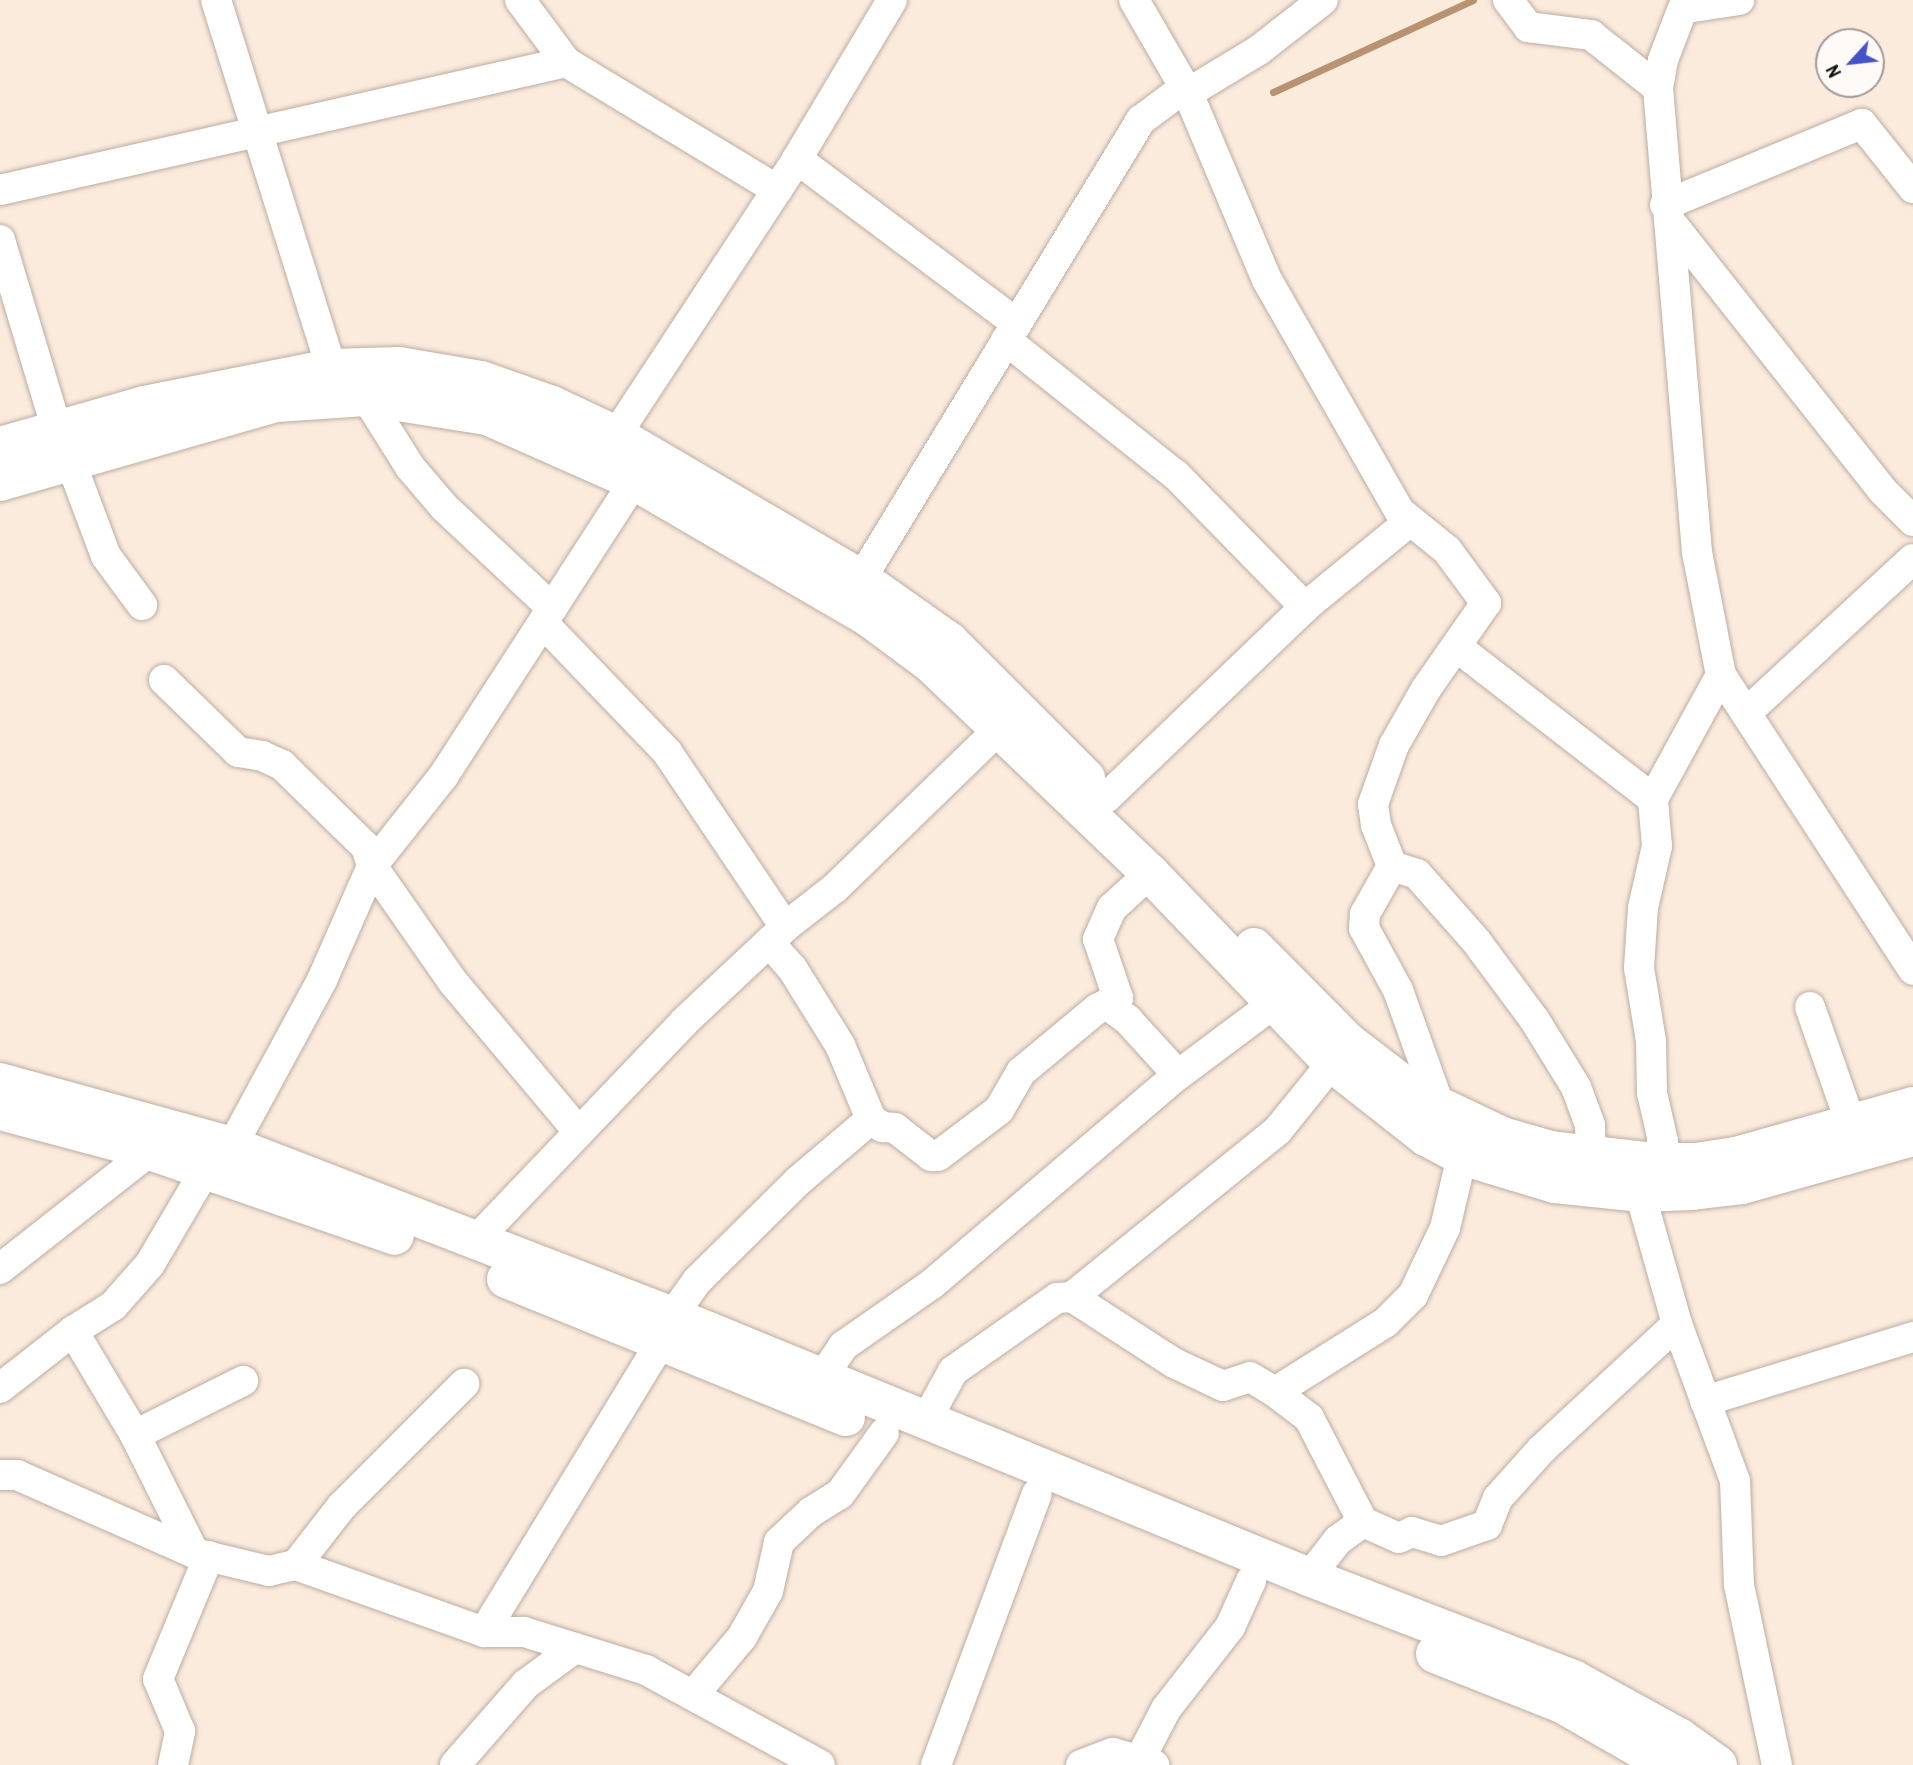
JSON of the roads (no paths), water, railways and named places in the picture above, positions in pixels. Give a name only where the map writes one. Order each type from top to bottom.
[{"type":"main road","points":[[0,482],[145,405],[331,368],[399,366],[481,380],[552,405],[616,435],[861,579],[949,641],[1347,1041],[1440,1107],[1502,1136],[1551,1150],[1591,1155],[1647,1178],[1913,1106]]},
{"type":"main road","points":[[0,446],[64,447],[276,403],[366,397],[487,416],[634,481],[868,617],[930,663],[1150,873],[1332,1063],[1426,1137],[1462,1156],[1555,1184],[1647,1178],[1742,1185],[1913,1137]]},
{"type":"main road","points":[[0,1082],[219,1157],[476,1240],[884,1433],[1562,1704],[1668,1765]]},
{"type":"main road","points":[[0,1111],[150,1150],[219,1157],[467,1262],[666,1330],[821,1379],[1309,1577],[1573,1679],[1679,1737],[1718,1765]]},
{"type":"street","points":[[216,0],[331,368]]},
{"type":"street","points":[[520,0],[566,62],[777,190]]},
{"type":"street","points":[[616,435],[797,159],[892,0]]},
{"type":"street","points":[[1134,0],[1186,90],[1267,280],[1401,512],[1447,550],[1486,603],[1394,744],[1378,788],[1373,804],[1376,825],[1392,866]]},
{"type":"street","points":[[861,579],[1141,120],[1186,90],[1259,50],[1323,0]]},
{"type":"street","points":[[1508,0],[1528,27],[1591,35],[1658,88]]},
{"type":"street","points":[[1739,0],[1687,4],[1662,60],[1658,88],[1696,552],[1721,675],[1913,970]]},
{"type":"street","points":[[0,190],[566,62]]},
{"type":"street","points":[[1667,212],[1862,124],[1913,188]]},
{"type":"street","points":[[797,159],[1010,331],[1176,475],[1305,607]]},
{"type":"street","points":[[1667,212],[1882,490],[1913,522]]},
{"type":"street","points":[[0,240],[64,447],[106,556],[142,605]]},
{"type":"street","points":[[366,397],[410,467],[444,507],[548,616],[667,752],[777,934],[792,968],[840,1045],[871,1119],[881,1127],[895,1128],[931,1156],[938,1156],[999,1110],[1021,1072],[1050,1045],[1097,1009],[1109,1006],[1118,998],[1118,990],[1100,955],[1098,939],[1112,908],[1150,873]]},
{"type":"street","points":[[0,1388],[73,1331],[113,1306],[150,1264],[219,1157],[322,980],[372,866],[444,775],[634,481]]},
{"type":"street","points":[[1106,798],[1305,607],[1410,521]]},
{"type":"street","points":[[1746,713],[1913,559]]},
{"type":"street","points":[[1457,647],[1653,799]]},
{"type":"street","points":[[1721,675],[1653,799],[1657,846],[1643,908],[1639,968],[1651,1041],[1652,1093],[1663,1141],[1647,1178],[1677,1324],[1735,1481],[1739,1585],[1777,1765]]},
{"type":"street","points":[[164,680],[239,752],[262,755],[282,765],[366,847],[372,866],[453,982],[579,1132]]},
{"type":"street","points":[[476,1240],[684,1022],[777,934],[835,888],[998,730]]},
{"type":"street","points":[[1392,866],[1365,915],[1364,928],[1398,990],[1440,1107]]},
{"type":"street","points":[[1392,866],[1417,874],[1476,941],[1534,1019],[1576,1087],[1590,1125],[1591,1155]]},
{"type":"street","points":[[821,1379],[843,1346],[932,1284],[1178,1075],[1273,1004]]},
{"type":"street","points":[[1109,1006],[1128,1020],[1178,1075]]},
{"type":"street","points":[[1810,1007],[1851,1124]]},
{"type":"street","points":[[925,1422],[953,1371],[1057,1298],[1072,1297],[1278,1130],[1332,1063]]},
{"type":"street","points":[[484,1632],[697,1281],[789,1190],[871,1119]]},
{"type":"street","points":[[0,1269],[150,1150]]},
{"type":"street","points":[[1275,1392],[1386,1322],[1413,1295],[1445,1228],[1462,1156]]},
{"type":"street","points":[[1072,1297],[1174,1363],[1223,1386],[1250,1377],[1275,1392],[1309,1418],[1363,1522],[1399,1538],[1412,1531],[1441,1541],[1487,1525],[1498,1498],[1542,1449],[1677,1324]]},
{"type":"street","points":[[73,1331],[201,1555],[158,1679],[180,1731],[173,1765]]},
{"type":"street","points":[[1705,1401],[1913,1336]]},
{"type":"street","points":[[135,1436],[243,1381]]},
{"type":"street","points":[[296,1565],[342,1506],[464,1384]]},
{"type":"street","points":[[695,1693],[726,1659],[768,1591],[779,1542],[811,1512],[840,1494],[884,1433]]},
{"type":"street","points":[[0,1475],[18,1475],[201,1555],[270,1571],[296,1565],[484,1632],[524,1632],[646,1670],[695,1693],[820,1765]]},
{"type":"street","points":[[936,1765],[1037,1494]]},
{"type":"street","points":[[1309,1577],[1338,1540],[1363,1522]]},
{"type":"street","points":[[1081,1765],[1113,1753],[1147,1762],[1166,1709],[1230,1627],[1251,1581]]},
{"type":"street","points":[[455,1765],[526,1684],[575,1648]]},
{"type":"waterway","points":[[1273,92],[1473,0]]}]
